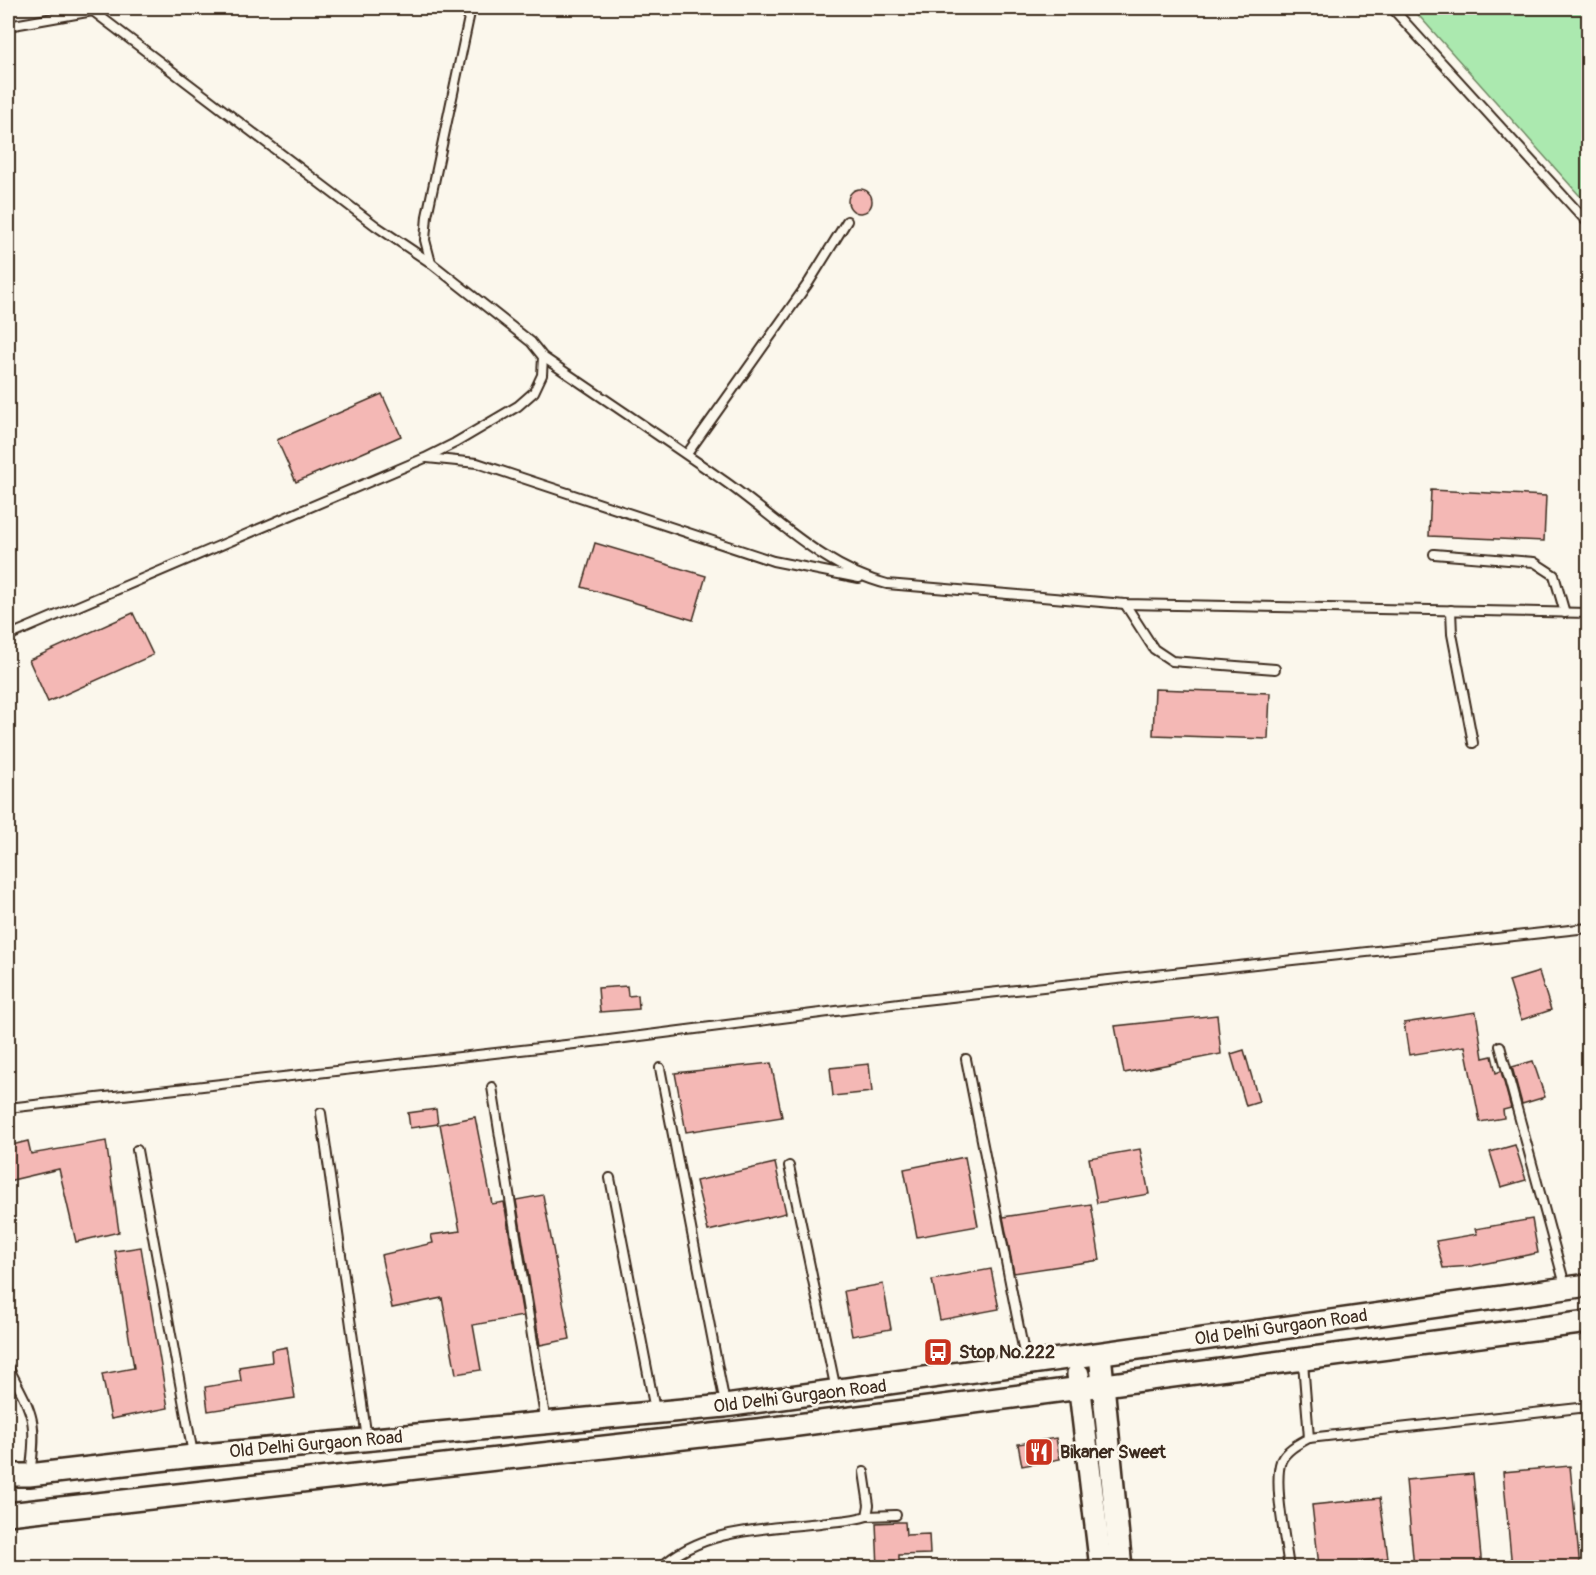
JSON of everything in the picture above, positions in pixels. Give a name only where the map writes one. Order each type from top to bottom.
[{"type":"main road","name":"Old Delhi Gurgaon Road","points":[[8,1475],[29,1475],[193,1456],[725,1406],[1588,1285]]},
{"type":"main road","name":"Old Delhi Gurgaon Road","points":[[8,1514],[782,1427],[1173,1374],[1303,1360],[1588,1322]]},
{"type":"main road","points":[[1100,1354],[1121,1568]]},
{"type":"main road","points":[[1077,1357],[1101,1568]]},
{"type":"lane","points":[[431,263],[425,240],[427,216],[471,8]]},
{"type":"lane","points":[[1392,8],[1588,223]]},
{"type":"lane","points":[[8,26],[91,9],[376,226],[431,263],[531,342],[543,357],[687,454],[810,547],[867,579]]},
{"type":"lane","points":[[687,454],[809,282],[847,221]]},
{"type":"lane","points":[[8,636],[425,458],[518,406],[534,392],[542,375],[543,357]]},
{"type":"lane","points":[[425,458],[477,463],[773,561],[910,588],[1125,604],[1588,613]]},
{"type":"lane","points":[[1434,554],[1534,562],[1554,575],[1565,612]]},
{"type":"lane","points":[[1125,604],[1154,649],[1172,661],[1275,669]]},
{"type":"lane","points":[[1451,610],[1452,634],[1473,743]]},
{"type":"lane","points":[[8,1108],[601,1041],[915,1001],[1588,928]]},
{"type":"lane","points":[[1500,1046],[1565,1288]]},
{"type":"lane","points":[[966,1059],[1026,1365]]},
{"type":"lane","points":[[660,1068],[725,1406]]},
{"type":"lane","points":[[492,1087],[546,1424]]},
{"type":"lane","points":[[321,1113],[368,1440]]},
{"type":"lane","points":[[137,1150],[193,1456]]},
{"type":"lane","points":[[789,1166],[836,1391]]},
{"type":"lane","points":[[610,1178],[656,1414]]},
{"type":"lane","points":[[1303,1360],[1309,1438]]},
{"type":"lane","points":[[8,1367],[29,1408],[35,1426],[29,1475]]},
{"type":"lane","points":[[1289,1568],[1278,1478],[1281,1460],[1292,1447],[1309,1438],[1588,1407]]},
{"type":"lane","points":[[864,1472],[869,1505],[867,1516]]},
{"type":"lane","points":[[660,1568],[683,1550],[700,1541],[745,1532],[867,1516],[896,1515]]},
{"type":"green space","points":[[1412,8],[1588,8],[1588,205]]},
{"type":"building","points":[[860,189],[869,192],[872,201],[869,210],[860,213],[851,210],[848,201],[851,192]]},
{"type":"building","points":[[382,394],[401,436],[296,482],[277,440]]},
{"type":"building","points":[[1431,490],[1546,496],[1544,541],[1429,536]]},
{"type":"building","points":[[595,543],[706,576],[693,620],[582,587]]},
{"type":"building","points":[[133,613],[153,655],[48,702],[29,660]]},
{"type":"building","points":[[1155,689],[1270,693],[1268,739],[1153,735]]},
{"type":"building","points":[[1539,972],[1551,1010],[1521,1020],[1509,981]]},
{"type":"building","points":[[627,986],[628,996],[638,995],[639,1009],[600,1012],[598,988]]},
{"type":"building","points":[[1476,1012],[1483,1058],[1492,1056],[1496,1073],[1501,1071],[1511,1108],[1503,1110],[1504,1118],[1480,1122],[1465,1046],[1409,1055],[1404,1023]]},
{"type":"building","points":[[1217,1015],[1221,1054],[1124,1073],[1115,1026]]},
{"type":"building","points":[[1244,1050],[1259,1102],[1246,1106],[1231,1054]]},
{"type":"building","points":[[1533,1061],[1545,1097],[1522,1104],[1512,1067]]},
{"type":"building","points":[[771,1063],[782,1117],[686,1132],[675,1073]]},
{"type":"building","points":[[869,1064],[872,1092],[833,1096],[830,1068]]},
{"type":"building","points":[[436,1109],[438,1124],[410,1128],[408,1113]]},
{"type":"building","points":[[475,1117],[492,1204],[504,1202],[523,1316],[473,1325],[481,1370],[456,1374],[442,1298],[392,1308],[381,1255],[433,1243],[431,1235],[460,1231],[440,1124]]},
{"type":"building","points":[[28,1141],[31,1154],[106,1141],[119,1232],[76,1242],[59,1169],[8,1181],[8,1146]]},
{"type":"building","points":[[1515,1145],[1526,1180],[1501,1187],[1490,1152]]},
{"type":"building","points":[[1140,1149],[1149,1194],[1097,1203],[1089,1158]]},
{"type":"building","points":[[965,1157],[978,1226],[917,1237],[904,1169]]},
{"type":"building","points":[[775,1163],[786,1213],[708,1231],[696,1181]]},
{"type":"building","points":[[543,1195],[570,1339],[540,1345],[516,1200]]},
{"type":"building","points":[[1091,1204],[1100,1260],[1014,1273],[1003,1217]]},
{"type":"building","points":[[1532,1219],[1538,1253],[1472,1266],[1443,1268],[1436,1241],[1477,1234],[1475,1229]]},
{"type":"building","points":[[141,1247],[168,1408],[111,1419],[102,1374],[134,1368],[115,1251]]},
{"type":"building","points":[[991,1269],[999,1309],[940,1320],[932,1280]]},
{"type":"building","points":[[883,1284],[891,1329],[852,1336],[844,1291]]},
{"type":"building","points":[[287,1347],[295,1398],[208,1411],[205,1387],[241,1381],[239,1367],[272,1362],[271,1350]]},
{"type":"building","name":"Bikaner Sweet","points":[[1056,1438],[1060,1459],[1022,1466],[1018,1444]]},
{"type":"building","points":[[1570,1466],[1580,1568],[1512,1568],[1503,1472]]},
{"type":"building","points":[[1473,1474],[1482,1568],[1414,1568],[1406,1480]]},
{"type":"building","points":[[1380,1498],[1388,1558],[1319,1566],[1312,1505]]},
{"type":"building","points":[[905,1522],[906,1535],[929,1534],[930,1554],[899,1555],[899,1568],[878,1568],[876,1523]]},
{"type":"place","name":"Stop No.222","points":[[938,1352]]},
{"type":"place","name":"Bikaner Sweet","points":[[1039,1452]]}]
